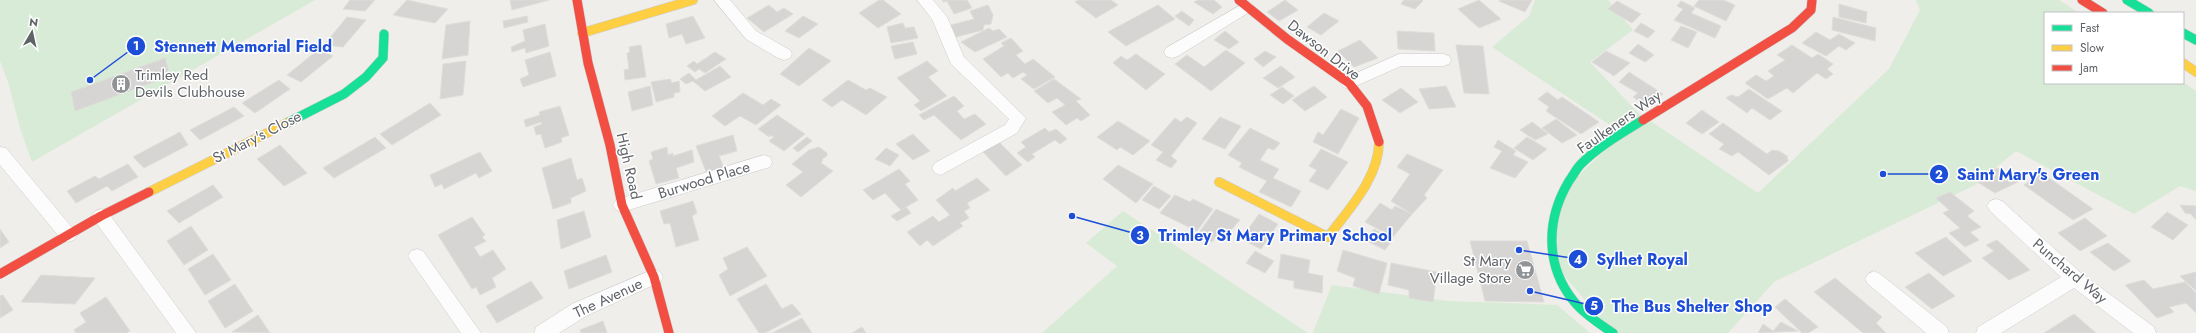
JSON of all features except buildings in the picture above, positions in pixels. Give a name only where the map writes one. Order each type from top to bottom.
[{"type":"main road","name":"High Road","points":[[577,0],[582,33],[610,145],[622,205],[654,277],[669,333]]},
{"type":"main road","points":[[582,33],[693,0]]},
{"type":"main road","name":"Faulkeners Way","points":[[1613,333],[1596,321],[1574,301],[1555,265],[1550,237],[1552,216],[1559,195],[1581,164],[1622,133],[1792,28],[1811,10],[1812,0]]},
{"type":"main road","points":[[2082,0],[2101,12]]},
{"type":"main road","points":[[2127,0],[2147,12]]},
{"type":"main road","name":"Dawson Drive","points":[[1220,182],[1328,236],[1367,184],[1378,157],[1380,144],[1367,106],[1349,83],[1287,39],[1243,3]]},
{"type":"main road","name":"St Mary's Close","points":[[0,274],[102,216],[344,94],[366,76],[383,58],[384,34]]},
{"type":"main road","points":[[2184,34],[2196,40]]},
{"type":"main road","points":[[2184,64],[2196,72]]},
{"type":"street","points":[[722,0],[751,35],[784,54]]},
{"type":"street","points":[[925,0],[939,17],[957,60],[1018,118],[1011,129],[941,168]]},
{"type":"street","points":[[1172,52],[1243,3]]},
{"type":"street","points":[[1349,83],[1399,60],[1443,60]]},
{"type":"street","points":[[0,153],[68,235]]},
{"type":"street","name":"Burwood Place","points":[[622,205],[764,162]]},
{"type":"street","name":"Punchard Way","points":[[1996,206],[2075,278],[2147,333]]},
{"type":"street","points":[[102,216],[187,333]]},
{"type":"street","points":[[417,256],[472,333]]},
{"type":"street","name":"The Avenue","points":[[543,333],[578,310],[654,277]]},
{"type":"street","points":[[1874,278],[1940,333]]},
{"type":"street","points":[[1985,333],[2075,278]]},
{"type":"green space","points":[[0,0],[315,0],[32,162],[20,128],[8,82],[0,61]]},
{"type":"green space","points":[[1535,0],[1608,0],[1633,30],[1590,62],[1644,119],[1646,118],[1758,193],[1889,69],[1920,10],[1916,0],[2059,0],[2077,12],[2044,12],[2044,84],[2184,84],[2184,83],[2196,91],[2196,191],[2180,186],[2134,214],[2016,151],[1975,185],[1774,282],[1728,333],[1613,333],[1555,265],[1559,195],[1622,133],[1492,47],[1529,16]]},
{"type":"green space","points":[[1123,211],[1308,333],[1042,333],[1117,266],[1086,243]]},
{"type":"green space","points":[[1332,285],[1448,301],[1557,305],[1590,333],[1315,333],[1313,332]]},
{"type":"traffic: fast","points":[[2127,0],[2147,12]]},
{"type":"traffic: fast","points":[[287,123],[344,94],[366,77],[383,58],[384,34]]},
{"type":"traffic: fast","points":[[2184,34],[2196,40]]},
{"type":"traffic: fast","points":[[1613,333],[1581,309],[1573,300],[1564,285],[1557,269],[1553,254],[1551,239],[1552,224],[1555,209],[1562,194],[1580,166],[1588,157],[1603,146],[1643,120]]},
{"type":"traffic: slow","points":[[582,33],[693,0]]},
{"type":"traffic: slow","points":[[2184,64],[2196,72]]},
{"type":"traffic: slow","points":[[149,192],[287,123]]},
{"type":"traffic: slow","points":[[1219,182],[1328,237],[1352,205],[1376,165],[1379,153],[1379,142]]},
{"type":"traffic: jam","points":[[577,0],[588,63],[610,145],[622,205],[654,277],[669,333]]},
{"type":"traffic: jam","points":[[1239,0],[1287,39],[1349,83],[1367,106],[1379,142]]},
{"type":"traffic: jam","points":[[1643,120],[1792,28],[1811,10],[1812,0]]},
{"type":"traffic: jam","points":[[2082,0],[2101,12]]},
{"type":"traffic: jam","points":[[0,274],[101,216],[149,192]]},
{"type":"place","name":"Stennett Memorial Field","points":[[90,80]]},
{"type":"place","name":"Trimley Red Devils Clubhouse","points":[[121,84]]},
{"type":"place","name":"Saint Mary's Green","points":[[1883,174]]},
{"type":"place","name":"Trimley St Mary Primary School","points":[[1072,216]]},
{"type":"place","name":"Sylhet Royal","points":[[1519,250]]},
{"type":"place","name":"St Mary Village Store","points":[[1525,270]]},
{"type":"place","name":"The Bus Shelter Shop","points":[[1530,291]]}]
